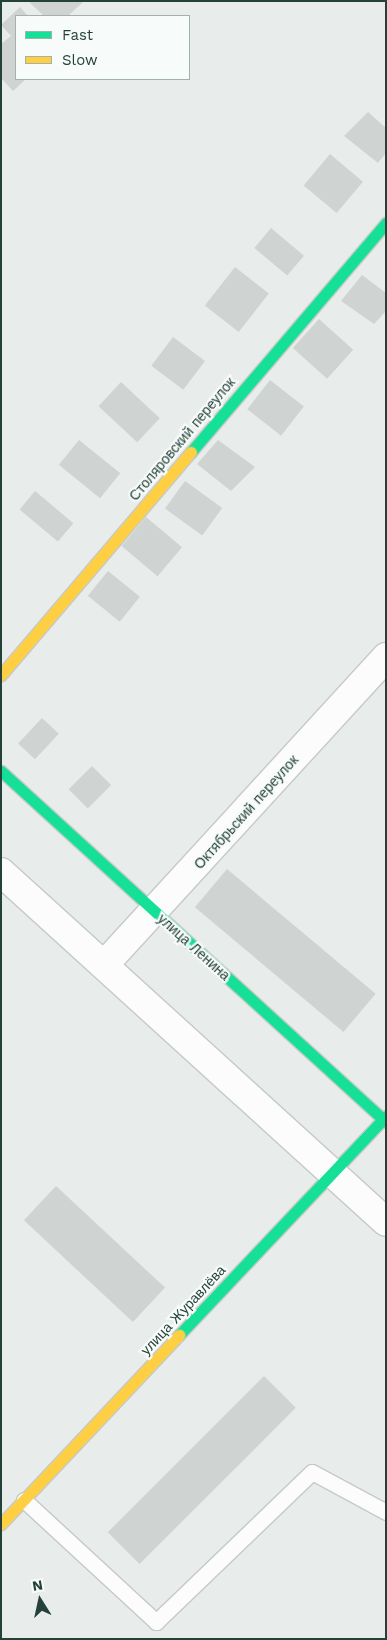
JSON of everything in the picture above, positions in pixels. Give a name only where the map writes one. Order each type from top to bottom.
[{"type":"street","name":"Столяровский переулок","points":[[1,675],[386,223]]},
{"type":"street","name":"Октябрьский переулок","points":[[104,965],[156,912],[386,658]]},
{"type":"street","name":"улица Ленина","points":[[1,771],[385,1119]]},
{"type":"street","points":[[1,872],[386,1222]]},
{"type":"street","name":"улица Журавлёва","points":[[1,1524],[385,1119]]},
{"type":"lane","points":[[24,1500],[156,1622],[312,1472],[386,1512]]},
{"type":"building","points":[[32,1],[84,1],[69,15],[43,15],[30,3]]},
{"type":"building","points":[[20,7],[27,15],[15,15],[15,80],[25,80],[13,91],[1,78],[1,44],[11,36],[1,25]]},
{"type":"building","points":[[368,112],[386,128],[386,153],[378,163],[344,136]]},
{"type":"building","points":[[330,154],[363,182],[337,213],[304,185]]},
{"type":"building","points":[[271,228],[304,256],[287,276],[254,248]]},
{"type":"building","points":[[235,267],[269,293],[239,332],[205,306]]},
{"type":"building","points":[[362,275],[386,293],[386,311],[374,324],[341,301]]},
{"type":"building","points":[[319,319],[353,350],[327,379],[293,348]]},
{"type":"building","points":[[173,337],[205,361],[183,390],[151,366]]},
{"type":"building","points":[[270,380],[304,406],[281,436],[247,409]]},
{"type":"building","points":[[121,382],[160,418],[137,442],[98,406]]},
{"type":"building","points":[[79,440],[120,473],[100,498],[59,465]]},
{"type":"building","points":[[218,440],[255,467],[231,491],[197,464]]},
{"type":"building","points":[[185,481],[222,508],[202,536],[165,509]]},
{"type":"building","points":[[35,491],[73,523],[58,542],[20,509]]},
{"type":"building","points":[[146,517],[182,547],[158,576],[122,546]]},
{"type":"building","points":[[108,571],[140,597],[120,622],[88,596]]},
{"type":"building","points":[[42,718],[59,734],[35,759],[18,744]]},
{"type":"building","points":[[92,766],[111,785],[88,808],[69,789]]},
{"type":"building","points":[[227,869],[376,994],[343,1032],[195,907]]},
{"type":"building","points":[[56,1186],[165,1288],[133,1322],[24,1220]]},
{"type":"building","points":[[264,1376],[296,1408],[140,1564],[108,1532]]},
{"type":"traffic: fast","points":[[191,452],[386,223]]},
{"type":"traffic: fast","points":[[1,771],[386,1122]]},
{"type":"traffic: fast","points":[[179,1335],[386,1116]]},
{"type":"traffic: slow","points":[[1,675],[191,452]]},
{"type":"traffic: slow","points":[[1,1524],[179,1335]]}]
